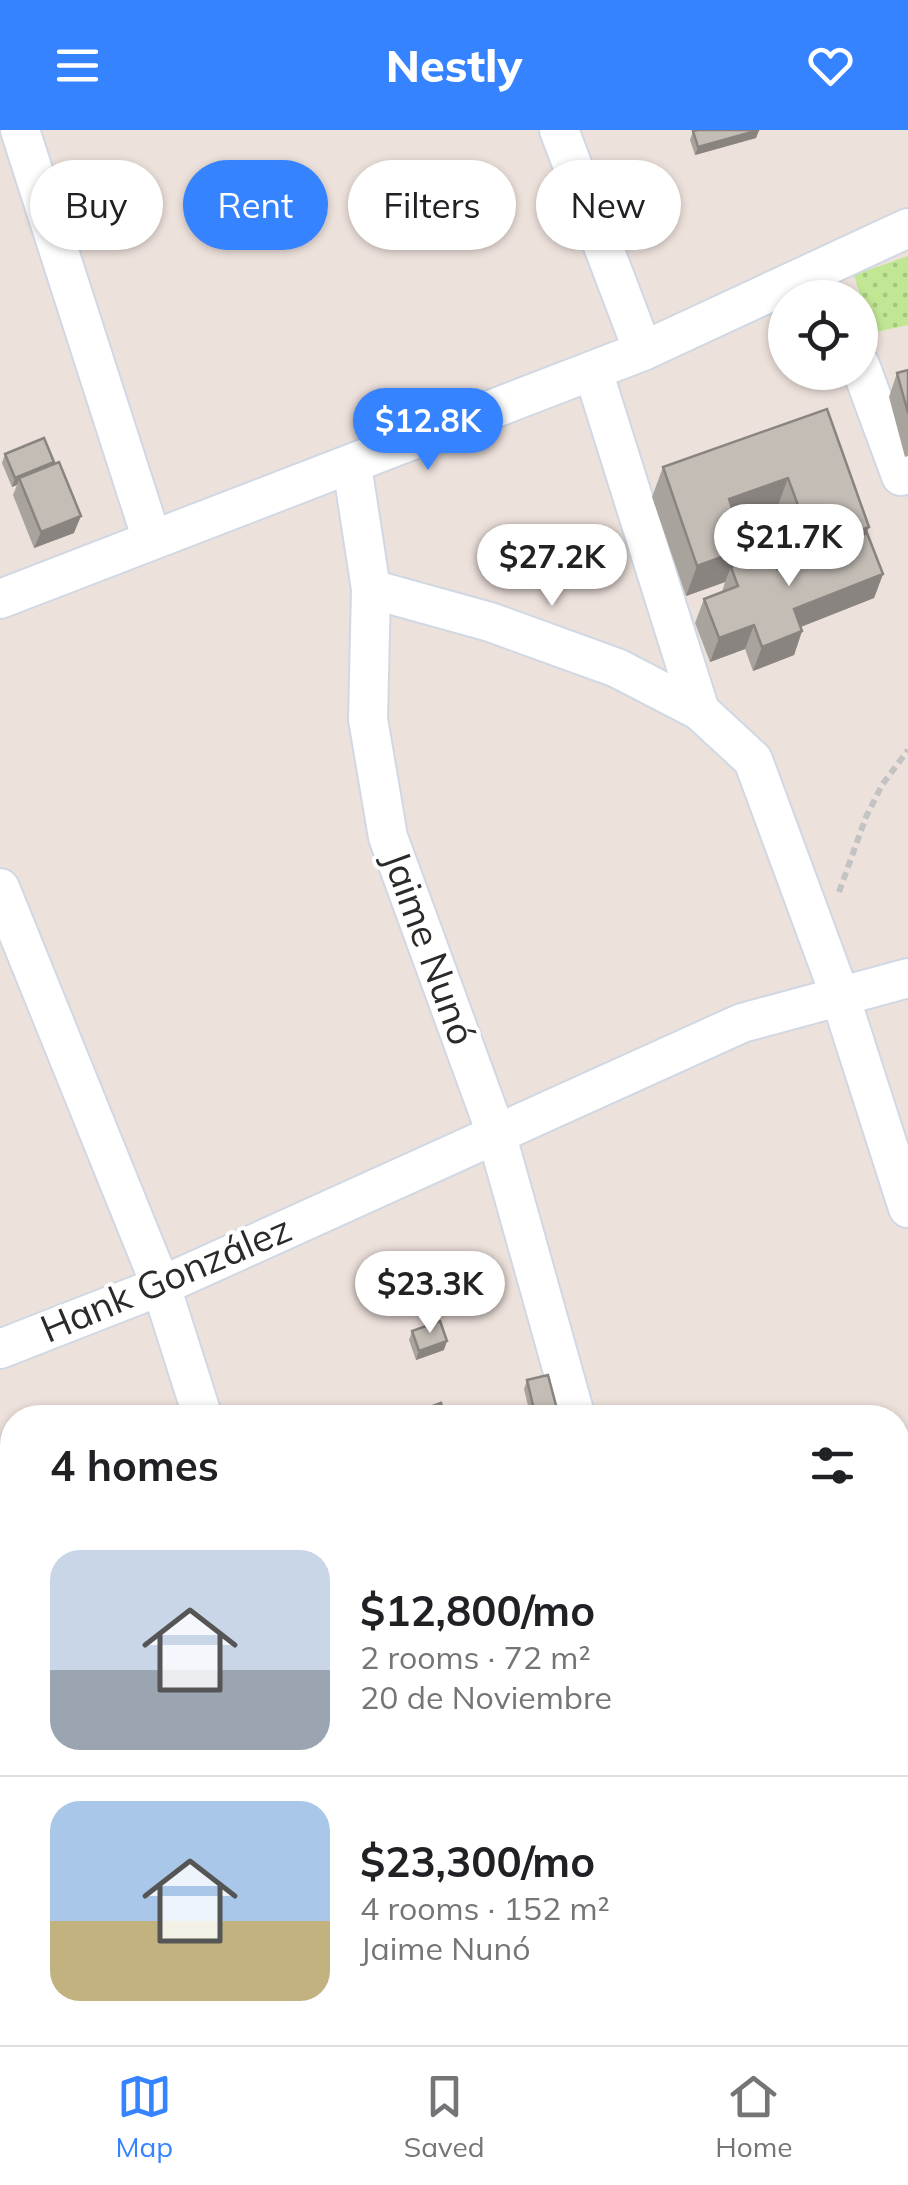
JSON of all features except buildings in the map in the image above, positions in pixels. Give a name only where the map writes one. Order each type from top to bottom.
[{"type":"street","points":[[20,130],[152,540]]},
{"type":"street","points":[[559,130],[643,351]]},
{"type":"street","points":[[833,280],[908,228]]},
{"type":"street","points":[[0,599],[768,305]]},
{"type":"street","points":[[593,371],[700,711]]},
{"type":"street","points":[[870,390],[904,475]]},
{"type":"street","name":"Jaime Nunó","points":[[352,466],[371,589],[368,719],[388,837],[496,1134],[572,1405]]},
{"type":"street","points":[[371,589],[490,622],[617,668],[700,711],[753,760],[839,994],[908,1208]]},
{"type":"street","points":[[0,888],[160,1286],[199,1405]]},
{"type":"street","name":"Hank González","points":[[0,1349],[160,1286],[742,1024],[839,994],[908,978]]},
{"type":"path","points":[[821,943],[866,818],[882,785],[908,750]]},
{"type":"green space","points":[[908,256],[908,325],[878,332],[878,280],[856,280],[854,275]]}]
